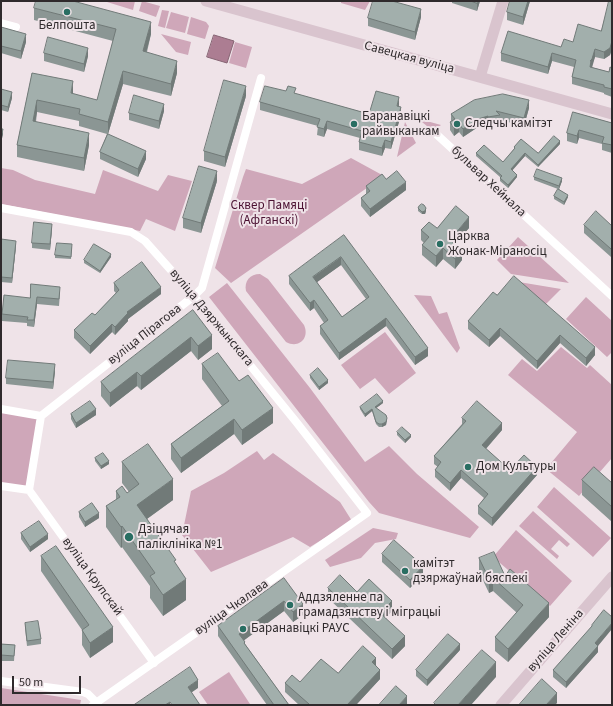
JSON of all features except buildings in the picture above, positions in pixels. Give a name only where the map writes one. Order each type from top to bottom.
[{"type":"main road","name":"Савецкая вуліца","points":[[206,1],[612,114]]},
{"type":"main road","points":[[480,77],[503,1]]},
{"type":"main road","name":"вуліца Леніна","points":[[501,705],[612,577]]},
{"type":"street","points":[[1,23],[16,27]]},
{"type":"street","name":"вуліца Пірагова","points":[[41,416],[194,296],[202,288],[261,78]]},
{"type":"street","name":"бульвар Хейнала","points":[[434,132],[612,296]]},
{"type":"street","name":"вуліца Дзяржынскага","points":[[1,208],[131,232],[145,241],[194,296],[297,423],[367,513]]},
{"type":"street","points":[[1,409],[41,416],[29,490],[1,486]]},
{"type":"street","name":"вуліца Крупскай","points":[[29,490],[154,664]]},
{"type":"street","name":"вуліца Чкалава","points":[[95,703],[154,664],[367,513]]},
{"type":"street","points":[[1,681],[83,692],[88,694],[95,703]]},
{"type":"green space","points":[[107,1],[135,1],[133,10]]},
{"type":"green space","points":[[142,1],[160,6],[156,17],[139,11]]},
{"type":"green space","points":[[341,1],[370,1],[365,10],[341,3]]},
{"type":"green space","points":[[162,10],[169,11],[165,28],[158,26]]},
{"type":"green space","points":[[171,12],[189,17],[185,33],[166,28]]},
{"type":"green space","points":[[191,17],[206,22],[209,26],[205,39],[187,34]]},
{"type":"green space","points":[[161,34],[191,42],[188,55],[176,52]]},
{"type":"green space","points":[[235,42],[252,47],[246,68],[229,63]]},
{"type":"green space","points":[[423,120],[441,125],[433,131],[422,122]]},
{"type":"green space","points":[[405,122],[416,143],[397,157]]},
{"type":"green space","name":"Сквер Памяці (Афганскі)","points":[[351,158],[384,176],[231,283],[215,268],[246,169],[302,184]]},
{"type":"green space","points":[[1,168],[13,170],[35,180],[95,194],[103,170],[158,191],[168,175],[192,181],[175,231],[146,219],[140,231],[1,204]]},
{"type":"green space","points":[[518,237],[569,283],[511,274],[497,260]]},
{"type":"green space","points":[[260,274],[268,279],[304,325],[306,334],[299,343],[291,344],[286,342],[246,291],[248,279],[253,275]]},
{"type":"green space","points":[[519,282],[561,289],[545,305]]},
{"type":"green space","points":[[227,283],[310,388],[365,462],[389,446],[417,474],[479,527],[470,538],[379,513],[209,297]]},
{"type":"green space","points":[[414,295],[431,296],[439,314],[447,312],[460,348],[457,353]]},
{"type":"green space","points":[[586,297],[612,321],[612,352],[607,357],[566,319]]},
{"type":"green space","points":[[385,332],[416,373],[389,394],[375,378],[360,389],[341,365]]},
{"type":"green space","points":[[561,347],[587,368],[590,365],[612,385],[612,458],[579,496],[546,469],[577,432],[508,375],[522,359],[537,371]]},
{"type":"green space","points":[[1,411],[39,418],[27,488],[1,484]]},
{"type":"green space","points":[[257,451],[264,460],[273,453],[340,502],[352,521],[310,547],[293,537],[211,572],[182,535],[191,491],[224,473]]},
{"type":"green space","points":[[554,487],[611,538],[593,557],[537,507]]},
{"type":"green space","points":[[533,511],[570,544],[567,547],[559,540],[551,549],[559,556],[557,559],[519,526]]},
{"type":"green space","points":[[373,528],[398,533],[396,539],[375,543],[361,558],[330,567],[325,560]]},
{"type":"green space","points":[[516,530],[572,581],[550,606],[493,557]]},
{"type":"green space","points":[[229,672],[250,704],[208,705],[199,692]]},
{"type":"green space","points":[[1,688],[81,700],[80,705],[1,705]]},
{"type":"shaded area","points":[[214,35],[234,41],[227,63],[207,57]]},
{"type":"place","name":"Белпошта","points":[[67,12]]},
{"type":"place","name":"Баранавіцкі райвыканкам","points":[[354,124]]},
{"type":"place","name":"Следчы камітэт","points":[[457,124]]},
{"type":"place","name":"Царква Жонак-Міраносіц","points":[[440,244]]},
{"type":"place","name":"Дом Культуры","points":[[468,467]]},
{"type":"place","name":"Дзіцячая паліклініка №1","points":[[129,537]]},
{"type":"place","name":"камітэт дзяржаўнай бяспекі","points":[[405,571]]},
{"type":"place","name":"Аддзяленне па грамадзянству і міграцыі","points":[[290,605]]},
{"type":"place","name":"Баранавіцкі РАУС","points":[[243,629]]}]
